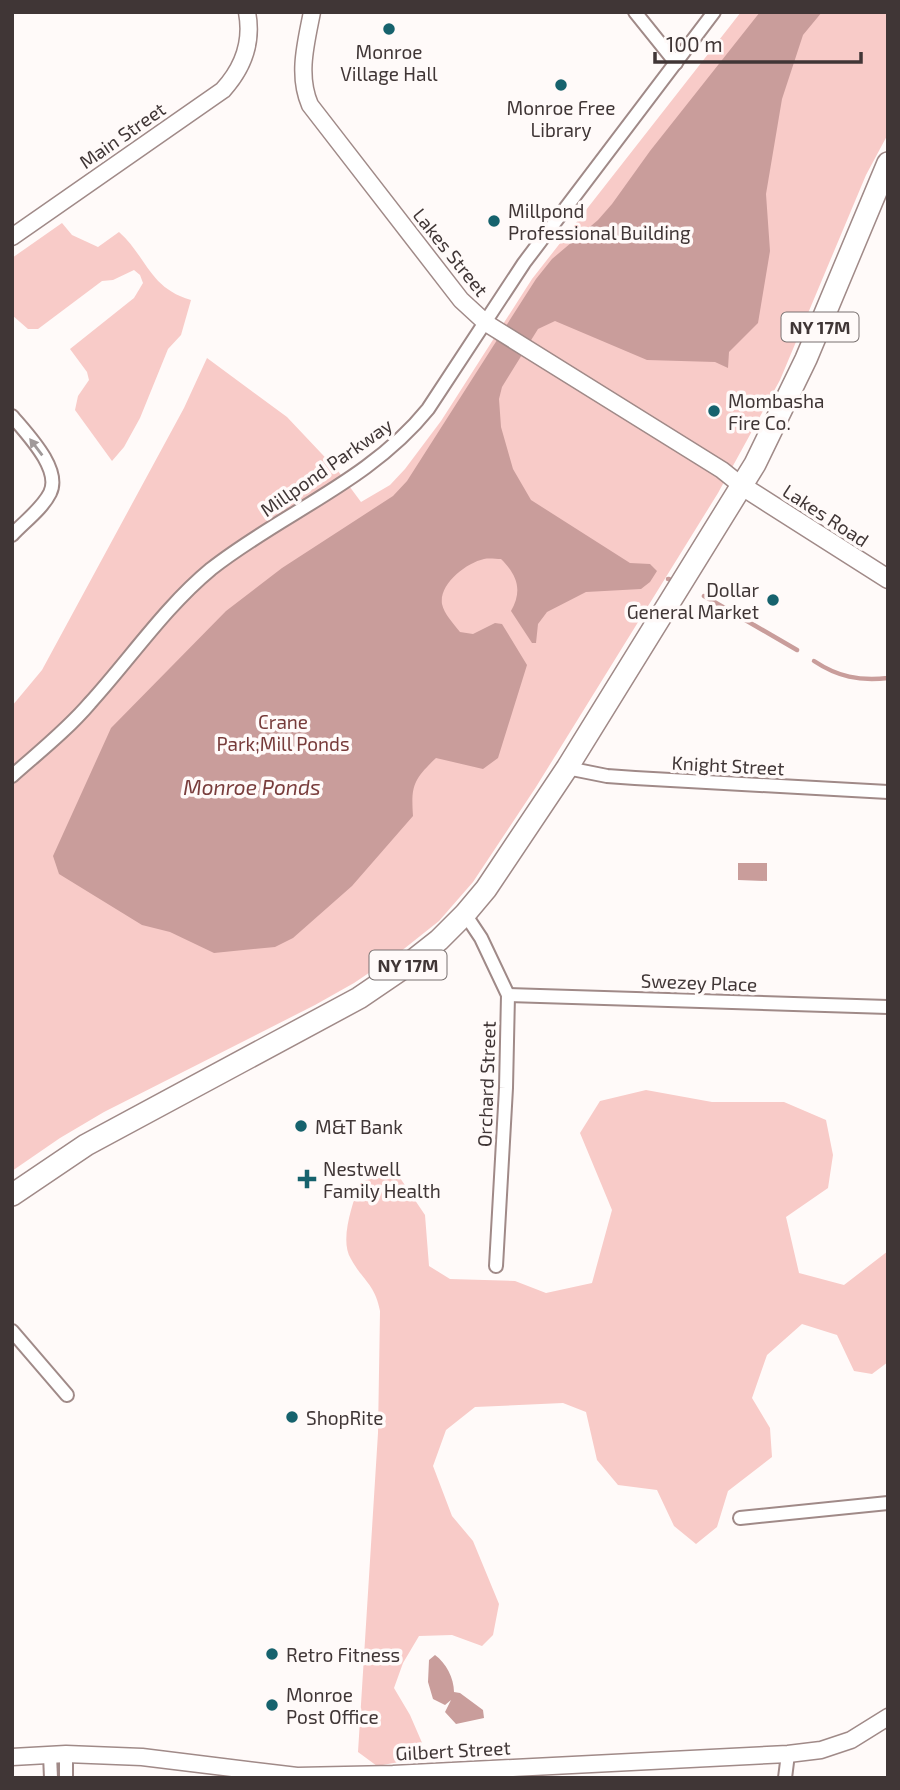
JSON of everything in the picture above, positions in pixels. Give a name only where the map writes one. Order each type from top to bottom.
[{"type":"main road","name":"NY 17M","points":[[12,1195],[86,1145],[359,999],[439,940],[465,914],[486,889],[567,768],[742,486],[789,398],[888,163]]},
{"type":"main road","name":"Lakes Road","points":[[742,486],[888,579]]},
{"type":"street","name":"Main Street","points":[[12,237],[223,90],[237,72],[244,57],[249,35],[247,12]]},
{"type":"street","name":"Lakes Street","points":[[312,12],[302,75],[310,105],[461,300],[492,328],[722,470],[742,486]]},
{"type":"street","points":[[635,12],[676,63]]},
{"type":"street","name":"Millpond Parkway","points":[[12,776],[88,706],[175,604],[209,571],[255,538],[315,502],[398,443],[492,328],[524,263],[714,12]]},
{"type":"street","points":[[12,416],[48,464],[53,481],[48,496],[12,535]]},
{"type":"street","name":"Knight Street","points":[[567,768],[607,776],[888,792]]},
{"type":"street","name":"Orchard Street","points":[[465,914],[481,938],[508,995],[506,1088],[496,1266]]},
{"type":"street","name":"Swezey Place","points":[[508,995],[888,1007]]},
{"type":"street","points":[[12,1331],[68,1395]]},
{"type":"street","points":[[740,1518],[888,1503]]},
{"type":"street","name":"Gilbert Street","points":[[12,1757],[142,1757],[307,1777],[393,1774],[788,1754],[821,1750],[851,1740],[888,1717]]},
{"type":"street","points":[[785,1778],[788,1754]]},
{"type":"street","points":[[51,1778],[58,1755]]},
{"type":"street","points":[[58,1755],[66,1778]]},
{"type":"green space","name":"Crane Park;Mill Ponds","points":[[741,12],[888,12],[888,134],[866,175],[780,380],[718,493],[536,787],[473,882],[439,921],[400,952],[315,1005],[104,1112],[12,1171],[12,706],[42,670],[184,408],[207,358],[287,417],[338,471],[361,502],[390,485],[441,421],[532,279]]},
{"type":"green space","points":[[62,223],[72,235],[98,247],[119,232],[157,280],[177,295],[191,300],[181,335],[168,349],[140,418],[124,447],[112,461],[75,410],[78,396],[89,380],[87,372],[70,349],[134,298],[143,283],[140,275],[134,270],[113,280],[102,281],[38,329],[28,329],[12,315],[12,258]]},
{"type":"green space","points":[[646,1090],[712,1102],[784,1102],[826,1120],[833,1155],[828,1188],[786,1217],[799,1273],[844,1285],[888,1251],[888,1362],[872,1374],[854,1371],[837,1335],[802,1324],[767,1355],[752,1398],[770,1428],[772,1457],[728,1491],[717,1527],[696,1544],[674,1526],[657,1490],[618,1485],[597,1460],[586,1412],[563,1403],[475,1407],[446,1430],[433,1466],[452,1516],[473,1541],[499,1604],[493,1635],[482,1646],[452,1635],[419,1636],[403,1663],[394,1688],[423,1745],[410,1760],[377,1766],[358,1752],[378,1433],[380,1311],[372,1288],[351,1259],[346,1242],[348,1222],[359,1184],[392,1166],[425,1215],[429,1266],[450,1279],[515,1281],[546,1293],[592,1283],[612,1210],[580,1133],[600,1101]]},
{"type":"water","name":"Monroe Ponds","points":[[760,12],[822,12],[803,35],[782,99],[766,194],[770,251],[758,323],[729,352],[728,368],[715,362],[647,360],[555,321],[538,329],[502,387],[499,399],[501,427],[513,469],[531,500],[630,563],[650,564],[657,571],[650,582],[641,589],[586,592],[547,612],[538,624],[536,643],[532,643],[511,611],[517,596],[516,583],[511,571],[501,559],[477,561],[455,576],[445,589],[442,604],[460,632],[473,634],[495,623],[502,624],[527,665],[498,758],[483,769],[436,758],[415,784],[413,816],[352,886],[293,938],[275,947],[214,953],[170,932],[142,925],[59,874],[53,856],[111,728],[226,611],[282,568],[393,496],[407,481],[536,279],[552,259],[598,220],[612,204],[650,151]]},
{"type":"water","points":[[738,863],[767,863],[767,881],[738,880]]},
{"type":"water","points":[[435,1655],[449,1671],[454,1692],[460,1693],[483,1710],[484,1718],[456,1724],[445,1712],[451,1700],[445,1705],[433,1699],[428,1682],[429,1660]]},
{"type":"waterway","points":[[704,596],[797,650]]},
{"type":"waterway","points":[[814,661],[849,677],[888,678]]},
{"type":"place","name":"Monroe Village Hall","points":[[389,29]]},
{"type":"place","name":"Monroe Free Library","points":[[561,85]]},
{"type":"place","name":"Millpond Professional Building","points":[[494,221]]},
{"type":"place","name":"Mombasha Fire Co.","points":[[714,411]]},
{"type":"place","name":"Dollar General Market","points":[[773,600]]},
{"type":"place","name":"M&T Bank","points":[[301,1126]]},
{"type":"place","name":"Nestwell Family Health","points":[[307,1179]]},
{"type":"place","name":"ShopRite","points":[[292,1417]]},
{"type":"place","name":"Retro Fitness","points":[[272,1654]]},
{"type":"place","name":"Monroe Post Office","points":[[272,1705]]}]
